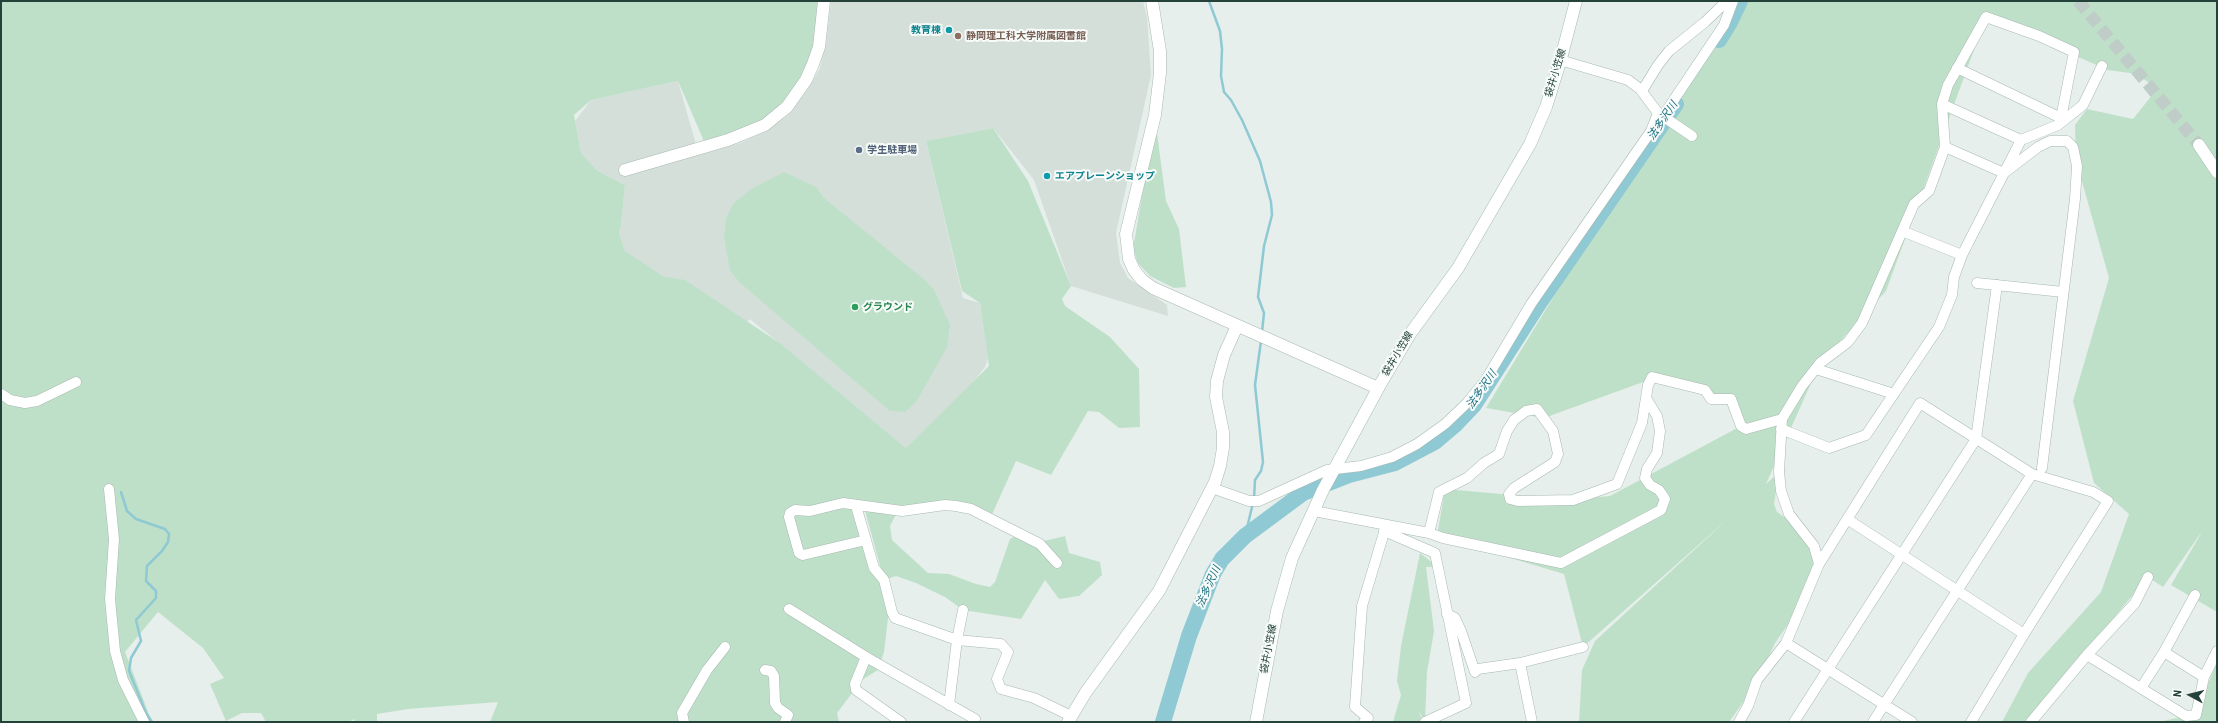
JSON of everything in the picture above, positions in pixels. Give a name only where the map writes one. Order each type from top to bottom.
[{"type":"street","points":[[625,170],[735,137],[765,124],[787,107],[806,80],[819,47],[824,1]]},
{"type":"street","points":[[1152,1],[1160,51],[1158,93],[1126,234],[1129,259],[1142,280],[1153,288],[1378,388]]},
{"type":"street","name":"袋井小笠線","points":[[1256,722],[1277,611],[1292,558],[1323,490],[1378,388],[1410,334],[1458,268],[1530,144],[1546,106],[1576,1]]},
{"type":"street","points":[[1642,92],[1658,65],[1669,51],[1701,25],[1727,1]]},
{"type":"street","points":[[1212,488],[1249,502],[1259,501],[1335,470],[1361,466],[1392,457],[1417,444],[1445,424],[1467,403],[1486,381],[1531,304],[1651,131],[1660,115],[1722,29],[1733,1]]},
{"type":"street","points":[[1819,564],[1814,546],[1794,522],[1785,504],[1778,472],[1782,424],[1802,386],[1816,369],[1848,342],[1862,323],[1914,204],[1929,191],[1945,147],[1942,104],[1948,85],[1986,16],[2039,36],[2074,52],[2060,122]]},
{"type":"street","points":[[1701,25],[1722,29]]},
{"type":"street","points":[[1560,60],[1628,80],[1642,92],[1660,115],[1692,136]]},
{"type":"street","points":[[1429,532],[1439,492],[1467,478],[1484,463],[1499,454],[1507,430],[1514,420],[1526,410],[1538,409],[1553,431],[1558,454],[1555,462],[1514,488],[1509,494],[1510,499],[1518,501],[1573,500],[1617,484],[1642,423],[1646,398],[1652,377],[1705,390],[1711,399],[1731,398],[1741,426],[1746,429],[1782,424],[1829,448],[1866,435],[1939,327],[1952,295],[1954,277],[1962,255],[2021,140],[2060,122],[2083,105],[2102,66]]},
{"type":"street","points":[[1957,68],[2060,122]]},
{"type":"street","points":[[1942,104],[2021,140]]},
{"type":"street","points":[[2004,173],[2038,147],[2050,141],[2067,140],[2073,147],[2077,166],[2076,186],[2042,468]]},
{"type":"street","points":[[2199,145],[2217,172]]},
{"type":"street","points":[[1945,147],[2004,173]]},
{"type":"street","points":[[1902,231],[1962,255]]},
{"type":"street","points":[[1977,283],[2063,292]]},
{"type":"street","points":[[1794,722],[1976,439],[1996,285]]},
{"type":"street","points":[[856,506],[874,568],[884,580],[892,612],[895,618],[957,640],[1001,644],[1008,652],[997,679],[1001,689],[1034,698],[1069,719],[1086,692],[1148,609],[1212,488],[1220,466],[1223,448],[1223,432],[1216,396],[1217,381],[1224,355],[1237,326]]},
{"type":"street","points":[[1816,369],[1894,394]]},
{"type":"street","points":[[1,394],[10,400],[25,403],[37,401],[76,382]]},
{"type":"street","points":[[1314,510],[1386,528],[1429,532],[1443,538],[1561,563],[1661,510],[1664,499],[1659,490],[1650,484],[1645,478],[1647,469],[1657,452],[1660,431],[1657,416],[1646,398]]},
{"type":"street","points":[[1739,722],[1748,706],[1757,680],[1786,643],[1819,564],[1920,403],[2032,474],[2093,492],[2108,501],[2024,634],[1971,722]]},
{"type":"street","points":[[1872,722],[2032,474]]},
{"type":"street","points":[[109,489],[114,539],[110,599],[115,651],[123,680],[144,722]]},
{"type":"street","points":[[866,540],[804,555],[799,553],[789,517],[790,513],[795,510],[810,511],[843,503],[856,506],[902,511],[945,505],[971,509],[1040,544],[1057,563]]},
{"type":"street","points":[[1847,519],[2024,634]]},
{"type":"street","points":[[1386,528],[1435,553],[1466,702],[1425,722]]},
{"type":"street","points":[[1364,722],[1368,718],[1355,707],[1362,606],[1386,528]]},
{"type":"street","points":[[2031,722],[2087,655],[2135,603],[2148,577]]},
{"type":"street","points":[[2140,688],[2164,652],[2195,595]]},
{"type":"street","points":[[789,609],[866,657],[975,719],[974,722]]},
{"type":"street","points":[[950,704],[957,640],[963,610]]},
{"type":"street","points":[[1448,614],[1455,618],[1475,672],[1478,669],[1520,663],[1583,647]]},
{"type":"street","points":[[1786,643],[1912,722]]},
{"type":"street","points":[[684,722],[682,712],[707,670],[725,646]]},
{"type":"street","points":[[2087,655],[2140,688],[2178,717],[2196,714],[2204,677],[2217,651]]},
{"type":"street","points":[[2164,652],[2204,677]]},
{"type":"street","points":[[866,657],[855,684],[856,690],[901,722]]},
{"type":"street","points":[[1520,663],[1532,722]]},
{"type":"street","points":[[765,670],[770,671],[774,676],[775,703],[778,708],[788,715],[785,722]]},
{"type":"shaded area","points":[[831,1],[1143,1],[1147,17],[1151,75],[1116,233],[1120,263],[1128,278],[1167,305],[1168,316],[1071,286],[1034,180],[993,128],[926,141],[963,298],[980,303],[988,358],[985,367],[921,448],[906,448],[750,319],[714,360],[625,251],[619,233],[625,185],[598,171],[581,153],[575,121],[591,100],[678,81],[699,155],[740,143],[765,132],[787,116],[808,89],[820,68],[826,44]]},
{"type":"green space","points":[[1,1],[824,1],[813,64],[777,115],[706,146],[678,81],[591,100],[574,115],[581,153],[598,171],[625,185],[619,233],[625,251],[664,277],[685,280],[781,344],[906,448],[989,366],[980,303],[962,291],[926,141],[993,128],[1028,181],[1071,286],[1062,299],[1065,306],[1110,337],[1139,369],[1140,427],[1119,428],[1099,412],[1088,411],[1051,475],[1016,461],[990,519],[956,506],[898,510],[890,526],[892,540],[928,573],[949,574],[976,584],[990,587],[995,582],[1010,539],[1020,534],[1044,541],[1065,536],[1069,553],[1100,562],[1102,575],[1079,596],[1059,599],[1045,580],[1021,619],[963,610],[945,597],[916,583],[896,576],[884,580],[864,507],[856,506],[892,612],[888,618],[884,652],[878,670],[862,680],[837,713],[839,722],[490,722],[498,702],[408,709],[377,714],[377,722],[355,722],[354,719],[349,722],[266,722],[261,713],[242,713],[226,721],[210,684],[224,678],[203,648],[158,612],[125,652],[152,722],[1,722]]},
{"type":"green space","points":[[1734,1],[2217,1],[2217,612],[2171,585],[2203,530],[2163,587],[2148,577],[2026,722],[2002,722],[2028,673],[2101,592],[2129,514],[2094,483],[2073,401],[2109,278],[2076,160],[2075,125],[2087,109],[2133,119],[2157,89],[2137,74],[2108,70],[1986,17],[1886,291],[1820,363],[1766,484],[1779,472],[1774,504],[1777,512],[1799,527],[1814,546],[1816,571],[1801,606],[1775,643],[1755,686],[1729,722],[1579,722],[1582,670],[1595,641],[1729,518],[1583,647],[1564,574],[1437,536],[1445,489],[1568,500],[1610,496],[1741,426],[1731,399],[1657,377],[1544,418],[1486,408],[1631,169],[1724,25]]},
{"type":"green space","points":[[1157,133],[1166,201],[1179,229],[1186,287],[1174,288],[1150,276],[1138,263],[1133,249],[1146,172]]},
{"type":"green space","name":"グラウンド","points":[[784,172],[816,187],[824,198],[925,280],[934,290],[950,325],[947,347],[917,401],[905,412],[890,411],[739,282],[730,270],[724,238],[726,219],[733,204],[751,189]]},
{"type":"green space","points":[[1420,553],[1438,567],[1426,567],[1434,631],[1427,672],[1425,722],[1418,710],[1423,722],[1393,722],[1401,695],[1397,681],[1401,646]]},
{"type":"green space","points":[[2217,662],[2217,722],[2158,722],[2196,714]]},
{"type":"waterway","points":[[1209,1],[1220,31],[1222,49],[1221,76],[1224,92],[1231,100],[1242,120],[1260,161],[1271,202],[1272,215],[1264,246],[1258,297],[1264,313],[1262,332]]},
{"type":"waterway","name":"法多沢川","points":[[1719,40],[1740,1]]},
{"type":"waterway","name":"法多沢川","points":[[1163,722],[1189,636],[1213,574],[1222,559],[1245,536],[1303,493],[1349,475],[1395,463],[1435,442],[1455,425],[1474,405],[1540,302],[1676,104]]},
{"type":"waterway","points":[[1254,498],[1255,480],[1261,471],[1263,462],[1255,385],[1261,341]]},
{"type":"waterway","points":[[121,492],[127,511],[136,519],[165,529],[169,534],[168,542],[162,551],[147,566],[146,581],[156,591],[156,598],[136,620],[141,641],[131,658],[129,671],[146,713],[152,722]]},
{"type":"waterway","points":[[1245,536],[1253,503]]},
{"type":"tunnel","points":[[2078,1],[2199,145]]},
{"type":"place","name":"教育棟","points":[[949,30]]},
{"type":"place","name":"静岡理工科大学附属図書館","points":[[958,36]]},
{"type":"place","name":"学生駐車場","points":[[859,150]]},
{"type":"place","name":"エアプレーンショップ","points":[[1047,176]]},
{"type":"place","name":"グラウンド","points":[[855,307]]}]
